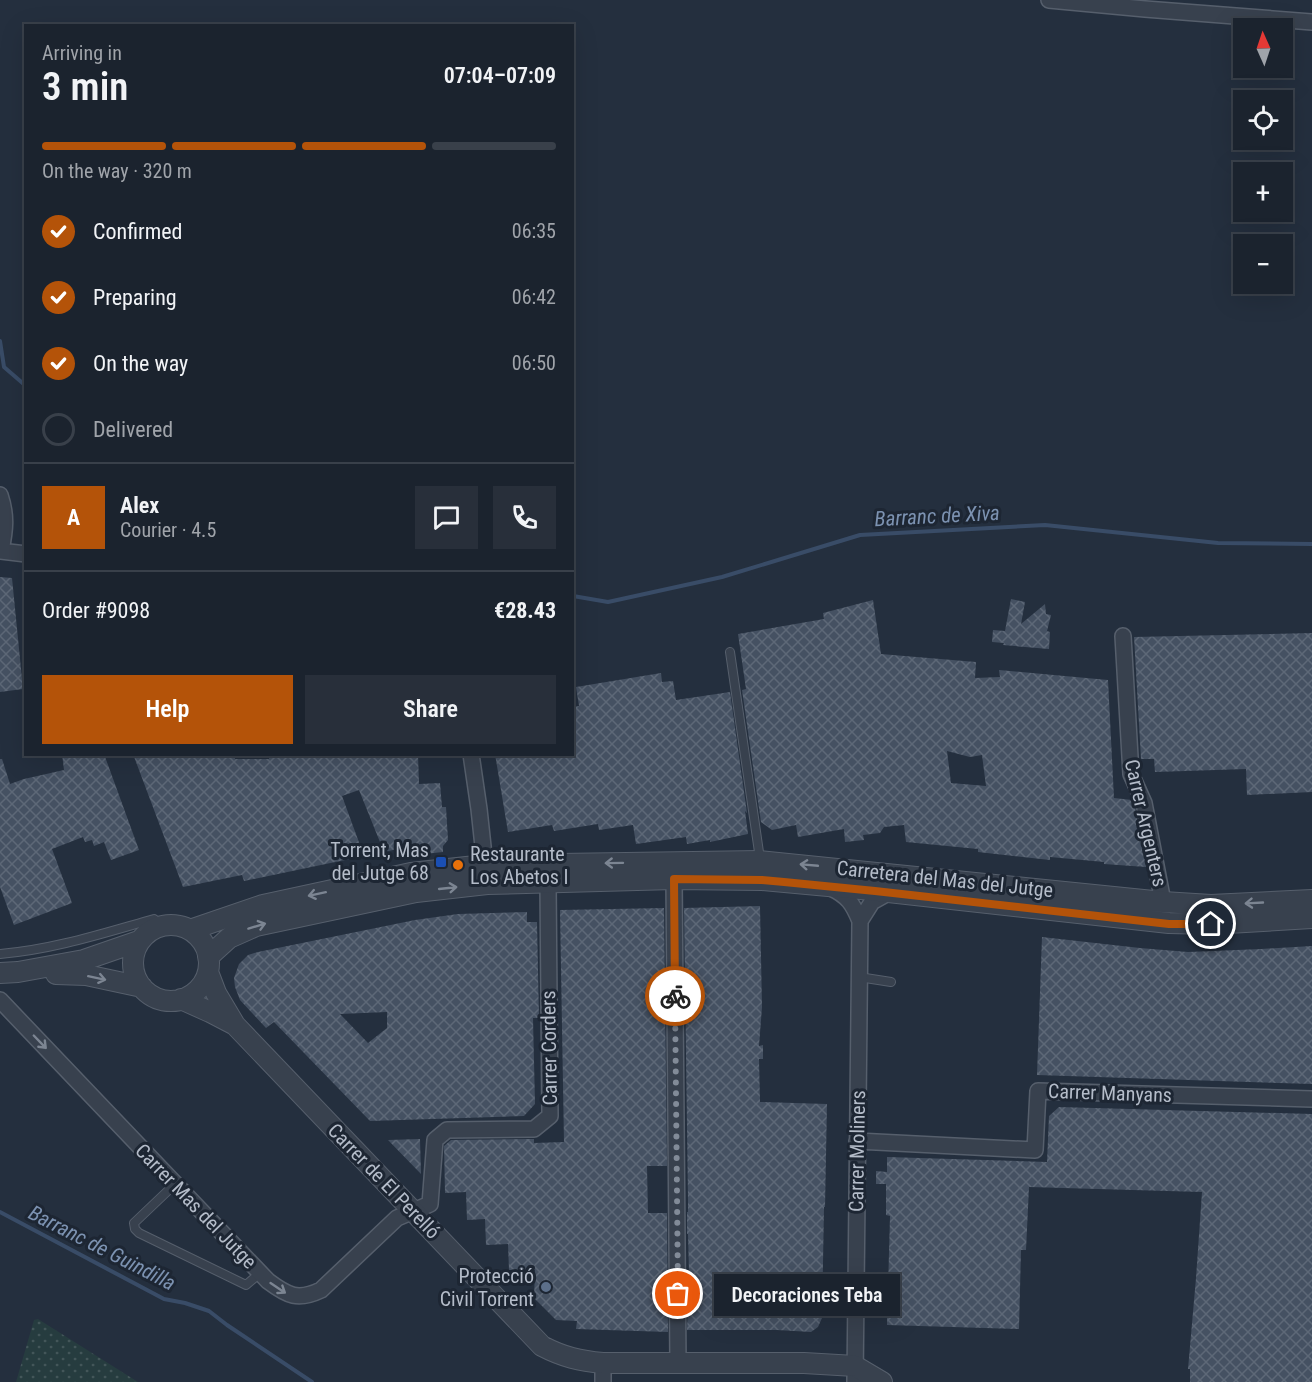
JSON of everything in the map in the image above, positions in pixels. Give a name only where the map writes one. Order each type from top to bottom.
[{"type":"street","points":[[1049,0],[1147,5],[1312,22]]},
{"type":"street","points":[[0,495],[6,524],[1,551],[24,554]]},
{"type":"street","name":"Carrer Argenters","points":[[1123,636],[1131,774],[1144,803],[1163,903]]},
{"type":"street","points":[[471,756],[485,865]]},
{"type":"street","name":"Carretera del Mas del Jutge","points":[[190,930],[274,903],[411,873],[485,865],[760,861],[1163,903],[1211,905],[1312,900]]},
{"type":"street","points":[[674,879],[678,1364]]},
{"type":"street","name":"Carretera del Mas del Jutge","points":[[208,964],[229,938],[256,926],[416,892],[487,884],[674,879],[762,880],[890,892],[1169,924],[1312,918]]},
{"type":"street","name":"Carrer Corders","points":[[414,1212],[430,1204],[435,1140],[447,1130],[534,1129],[550,1116],[548,883]]},
{"type":"street","points":[[828,886],[843,894],[860,921]]},
{"type":"street","points":[[860,921],[872,902],[890,892]]},
{"type":"street","name":"Carrer Moliners","points":[[855,1374],[860,921]]},
{"type":"street","points":[[13,966],[84,960],[139,941],[149,932],[162,926],[176,925],[190,930],[205,946],[216,993],[235,1025]]},
{"type":"street","points":[[139,941],[134,953],[135,977],[142,987],[160,999],[167,1001],[181,999],[193,994],[202,984],[208,964]]},
{"type":"street","points":[[13,966],[86,975],[142,987]]},
{"type":"street","points":[[181,999],[235,1025]]},
{"type":"street","name":"Carrer Mas del Jutge","points":[[0,1000],[260,1273],[285,1294],[311,1295],[321,1290],[397,1218],[414,1212]]},
{"type":"street","name":"Carrer de El Perelló","points":[[235,1025],[542,1346],[603,1373],[678,1364],[804,1363],[882,1382]]},
{"type":"street","name":"Carrer Manyans","points":[[857,1141],[1035,1150],[1038,1091],[1312,1099]]},
{"type":"lane","points":[[730,652],[760,861]]},
{"type":"lane","points":[[0,954],[13,966],[70,942],[154,919],[162,926]]},
{"type":"lane","points":[[859,977],[891,982]]},
{"type":"lane","points":[[175,1184],[134,1223],[135,1229],[246,1285],[260,1273]]},
{"type":"green space","points":[[38,1319],[138,1382],[16,1382],[34,1320]]},
{"type":"building","points":[[0,577],[12,578],[23,689],[0,692]]},
{"type":"building","points":[[1011,599],[1025,602],[1021,624],[1045,604],[1046,614],[1051,615],[1047,631],[1050,632],[1049,649],[992,642],[993,630],[1005,631]]},
{"type":"building","points":[[873,600],[881,654],[976,662],[975,678],[1000,677],[999,670],[1108,680],[1114,798],[1132,800],[1135,806],[1146,867],[1050,857],[1050,860],[978,852],[978,849],[906,842],[904,825],[884,827],[880,833],[863,835],[864,840],[845,842],[844,829],[798,837],[796,825],[772,830],[761,822],[742,690],[746,689],[738,634],[824,619],[823,613]],"holes":[[[947,751],[970,757],[982,755],[986,786],[951,783]]]},
{"type":"building","points":[[1312,633],[1312,792],[1247,795],[1246,769],[1155,772],[1154,759],[1141,759],[1134,637]]},
{"type":"building","points":[[661,673],[662,682],[673,681],[676,700],[730,692],[748,834],[710,842],[710,840],[687,844],[686,837],[636,844],[633,825],[599,830],[598,824],[554,831],[552,825],[508,832],[495,756],[574,756],[574,707],[579,706],[576,687]]},
{"type":"building","points":[[62,756],[105,756],[139,850],[111,860],[104,842],[94,846],[92,840],[85,842],[83,837],[52,849],[72,903],[14,925],[0,887],[0,759],[2,759],[10,784],[64,770]]},
{"type":"building","points":[[134,756],[235,756],[235,759],[269,759],[269,756],[418,756],[419,784],[440,783],[442,807],[446,807],[448,840],[443,846],[443,852],[415,855],[411,846],[384,852],[359,790],[342,796],[364,856],[244,881],[242,875],[183,887]]},
{"type":"building","points":[[760,906],[762,1007],[759,1046],[763,1045],[763,1059],[759,1059],[760,1102],[827,1104],[822,1318],[818,1327],[811,1332],[687,1330],[689,1272],[684,908]]},
{"type":"building","points":[[664,908],[667,1166],[647,1166],[648,1213],[667,1213],[668,1332],[576,1329],[577,1321],[556,1320],[534,1298],[535,1270],[509,1270],[508,1244],[486,1245],[485,1219],[467,1220],[466,1192],[445,1193],[444,1146],[451,1140],[534,1139],[534,1143],[564,1142],[560,910]]},
{"type":"building","points":[[527,912],[527,922],[537,922],[539,1018],[533,1018],[535,1104],[524,1116],[370,1121],[274,1022],[266,1028],[240,1000],[235,987],[234,978],[239,964],[248,955],[415,920],[458,914]],"holes":[[[387,1012],[387,1028],[368,1043],[340,1014]]]},
{"type":"building","points":[[1042,937],[1188,952],[1312,946],[1312,1084],[1037,1075]]},
{"type":"building","points":[[1059,1107],[1312,1114],[1312,1382],[1190,1382],[1190,1369],[1188,1369],[1202,1192],[1029,1187],[1026,1250],[1021,1250],[1019,1329],[887,1325],[890,1216],[886,1215],[886,1184],[876,1184],[876,1171],[887,1172],[887,1157],[1047,1162],[1049,1116]]},
{"type":"building","points":[[420,1139],[421,1174],[388,1140]]},
{"type":"waterway","name":"Barranc de Xiva","points":[[0,341],[4,367],[24,384]]},
{"type":"waterway","name":"Barranc de Xiva","points":[[574,596],[608,602],[722,577],[860,535],[1045,525],[1218,543],[1312,544]]},
{"type":"waterway","name":"Barranc de Guindilla","points":[[0,1212],[164,1299],[209,1311],[312,1382]]},
{"type":"way so far","points":[[675,996],[678,1294]]},
{"type":"place","name":"Torrent, Mas del Jutge 68","points":[[441,862]]},
{"type":"place","name":"Restaurante Los Abetos I","points":[[458,865]]},
{"type":"place","name":"Protecció Civil Torrent","points":[[546,1287]]},
{"type":"place","name":"Decoraciones Teba","points":[[678,1294]]},
{"type":"route","points":[[675,996],[674,879],[762,880],[1169,924],[1211,924]]}]
